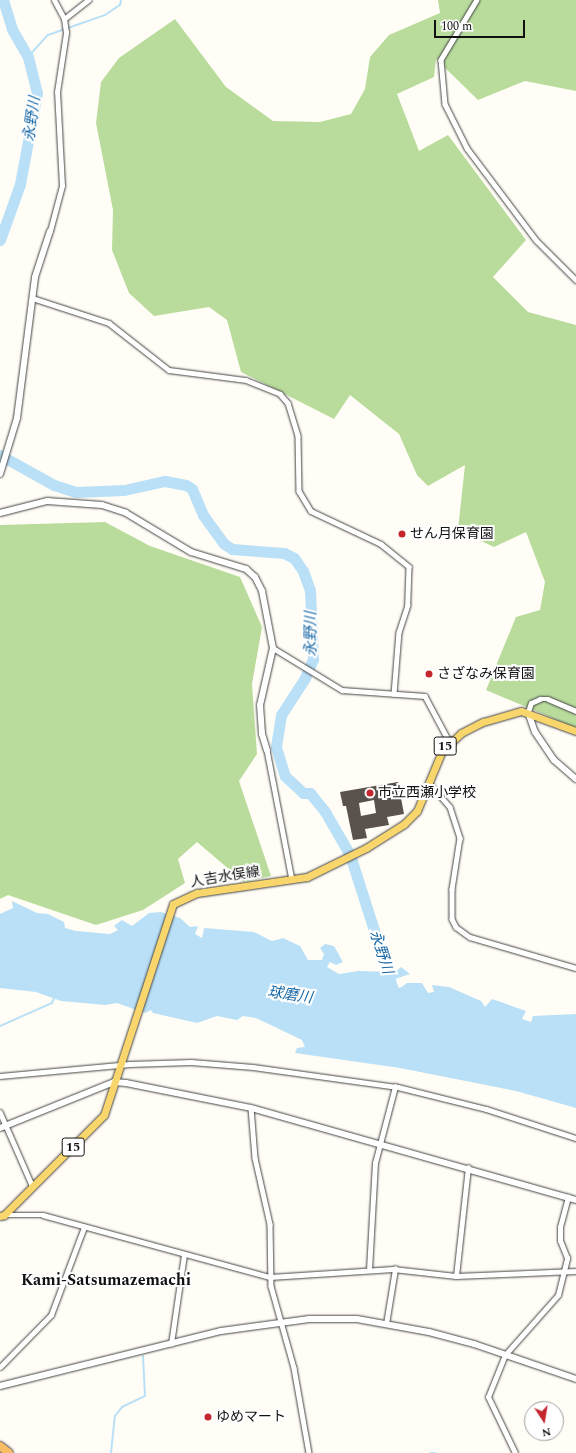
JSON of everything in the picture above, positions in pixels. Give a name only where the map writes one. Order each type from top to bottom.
[{"type":"highway","points":[[0,1446],[9,1453]]},
{"type":"main road","name":"15","points":[[449,741],[499,715],[528,712],[576,731]]},
{"type":"main road","name":"人吉水俣線","points":[[2,1215],[98,1123],[104,1115],[169,911],[174,904],[197,893],[292,880],[340,862],[357,852],[404,824],[417,811],[430,784],[434,766],[449,741]]},
{"type":"street","points":[[0,474],[17,418],[32,298],[62,186],[56,108],[66,33],[64,19],[54,0]]},
{"type":"street","points":[[64,19],[88,0]]},
{"type":"street","points":[[477,0],[441,60],[445,104],[467,148],[536,240],[576,280]]},
{"type":"street","points":[[32,298],[109,323],[169,370],[246,380],[280,394],[288,403],[298,436],[299,492],[311,511],[381,544],[409,567],[408,606],[399,632],[394,694]]},
{"type":"street","points":[[0,513],[47,501],[102,505],[126,513],[191,552],[246,569],[255,577],[262,591],[273,648],[260,705],[262,734],[267,750],[292,880]]},
{"type":"street","points":[[273,648],[342,690],[425,696],[449,741]]},
{"type":"street","points":[[576,711],[548,699],[540,699],[531,703],[528,712],[535,732],[554,760],[576,780]]},
{"type":"street","points":[[430,784],[450,807],[460,838],[452,888],[452,919],[456,927],[470,937],[576,968]]},
{"type":"street","points":[[0,1076],[120,1063],[191,1062],[253,1067],[395,1087],[486,1109],[576,1138]]},
{"type":"street","points":[[3,1127],[114,1082],[251,1108],[468,1168],[576,1200]]},
{"type":"street","points":[[369,1270],[372,1197],[381,1144],[395,1087]]},
{"type":"street","points":[[251,1108],[255,1158],[270,1224],[270,1277],[280,1320],[294,1368],[309,1453]]},
{"type":"street","points":[[0,1112],[3,1127],[33,1186]]},
{"type":"street","points":[[456,1276],[468,1168]]},
{"type":"street","points":[[515,1453],[488,1397],[505,1355],[558,1295],[567,1258],[560,1241],[560,1227],[568,1197]]},
{"type":"street","points":[[2,1215],[43,1215],[84,1228],[270,1277],[395,1269],[456,1276],[576,1272]]},
{"type":"street","points":[[0,1367],[51,1315],[84,1228]]},
{"type":"street","points":[[171,1344],[184,1255]]},
{"type":"street","points":[[386,1324],[395,1269]]},
{"type":"street","points":[[0,1386],[171,1344],[280,1320],[357,1320],[386,1324],[474,1344],[576,1379]]},
{"type":"green space","points":[[438,0],[576,0],[576,91],[525,81],[478,100],[436,59],[434,77],[397,94],[419,151],[448,135],[526,240],[493,277],[528,312],[576,325],[576,728],[486,690],[516,617],[540,610],[545,582],[526,532],[494,547],[458,530],[465,465],[428,486],[417,475],[399,434],[350,395],[334,419],[241,372],[227,320],[209,307],[154,316],[129,293],[112,250],[113,210],[96,123],[101,82],[119,58],[175,19],[226,87],[273,121],[320,122],[351,114],[365,89],[370,57],[389,35],[440,13]]},
{"type":"green space","points":[[105,522],[150,546],[240,577],[262,627],[252,684],[257,754],[239,781],[271,876],[244,882],[197,842],[178,859],[185,883],[143,910],[96,925],[8,895],[0,899],[0,525]]},
{"type":"water","name":"球磨川","points":[[12,901],[37,913],[48,914],[64,922],[65,928],[76,931],[110,934],[118,930],[114,926],[122,920],[132,926],[149,913],[161,912],[180,918],[190,927],[198,926],[195,934],[202,938],[204,928],[254,932],[272,941],[283,938],[300,946],[308,960],[322,960],[324,954],[320,948],[325,944],[334,946],[343,962],[336,965],[330,962],[327,967],[339,974],[358,971],[395,972],[401,967],[410,974],[389,981],[400,988],[407,983],[422,983],[428,993],[434,992],[432,985],[449,987],[481,1001],[485,1007],[492,999],[526,1011],[522,1019],[531,1022],[533,1016],[576,1014],[576,1108],[516,1091],[400,1068],[295,1053],[297,1048],[305,1047],[302,1040],[256,1018],[243,1016],[237,1020],[217,1016],[197,1023],[153,1013],[151,1010],[145,1013],[117,1003],[105,1005],[61,1001],[36,992],[0,988],[0,914],[13,908]]},
{"type":"building","name":"市立西瀬小学校","points":[[398,782],[404,814],[387,817],[389,825],[365,829],[367,838],[353,840],[346,806],[343,806],[340,792]],"holes":[[[374,800],[376,813],[361,816],[359,803]]]},
{"type":"waterway","name":"永野川","points":[[0,240],[20,184],[37,93],[28,57],[12,29],[3,0]]},
{"type":"waterway","points":[[28,57],[48,35],[105,15],[120,5],[121,0]]},
{"type":"waterway","name":"永野川","points":[[0,455],[54,485],[75,492],[124,490],[165,481],[186,485],[192,489],[203,515],[223,543],[232,549],[284,553],[294,558],[303,571],[310,590],[313,659],[305,678],[281,715],[276,747],[285,776],[303,793],[310,793],[324,810],[350,855],[395,996]]},
{"type":"waterway","points":[[0,1026],[52,1003],[54,998]]},
{"type":"waterway","points":[[111,1453],[115,1416],[122,1407],[145,1396],[143,1356]]},
{"type":"place","name":"せん月保育園","points":[[402,534]]},
{"type":"place","name":"さざなみ保育園","points":[[429,674]]},
{"type":"place","name":"市立西瀬小学校","points":[[370,793]]},
{"type":"place","name":"ゆめマート","points":[[208,1417]]},
{"type":"district","name":"Kami-Satsumazemachi","points":[[106,1280]]}]
